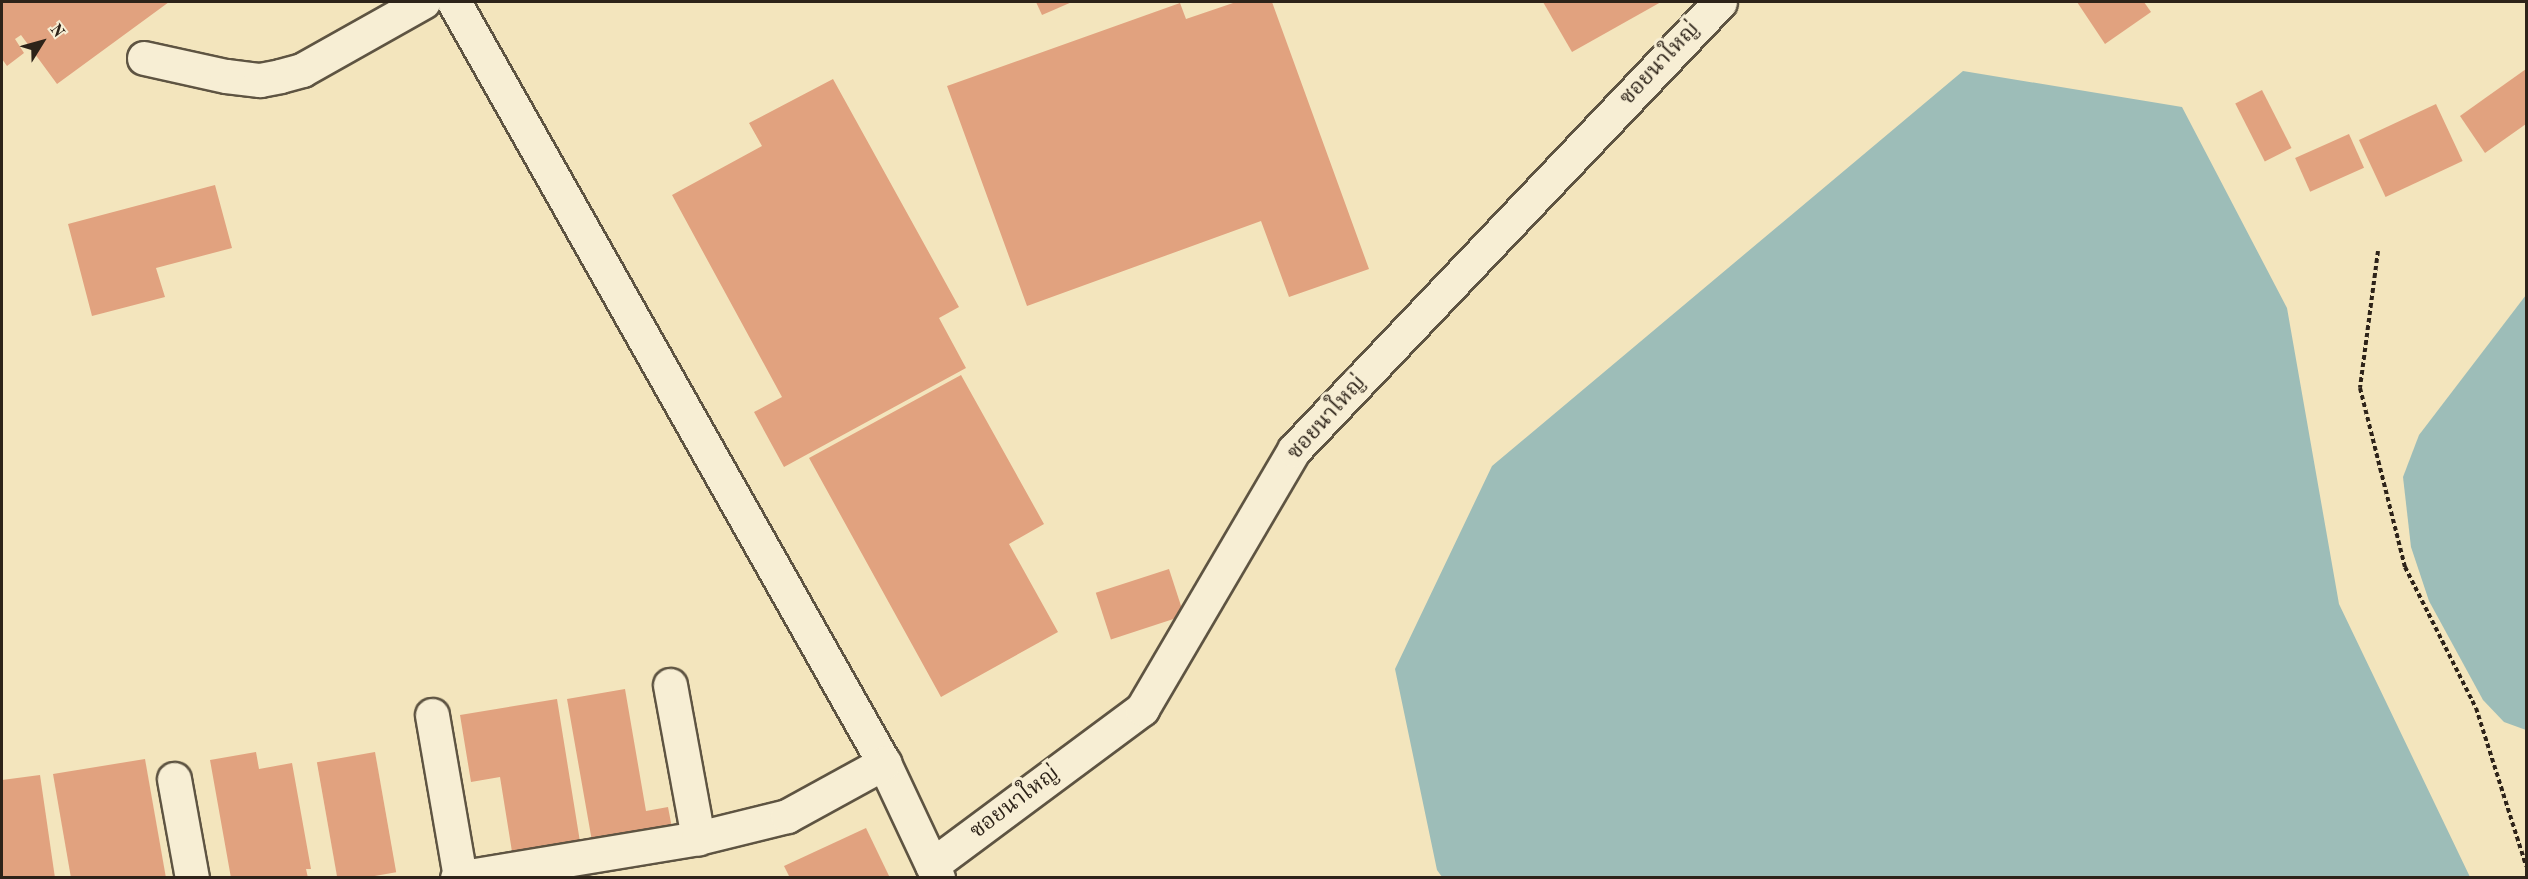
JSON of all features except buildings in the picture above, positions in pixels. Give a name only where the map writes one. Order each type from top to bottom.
[{"type":"street","points":[[144,58],[226,76],[260,80],[280,76],[302,70],[423,2]]},
{"type":"street","points":[[454,2],[885,763],[935,871]]},
{"type":"street","name":"ซอยนาใหญ่","points":[[935,871],[1143,709],[1294,450],[1720,2]]},
{"type":"street","points":[[670,685],[698,838]]},
{"type":"street","points":[[432,715],[458,877],[698,838],[787,816],[885,763]]},
{"type":"street","points":[[174,779],[192,878]]},
{"type":"path","points":[[2378,251],[2360,388],[2405,567],[2476,708],[2526,866]]},
{"type":"water","points":[[1963,71],[2182,107],[2287,308],[2339,604],[2470,877],[1442,877],[1437,870],[1395,669],[1492,466]]},
{"type":"water","points":[[2526,295],[2526,730],[2504,722],[2483,700],[2429,601],[2411,547],[2403,477],[2419,435]]}]
